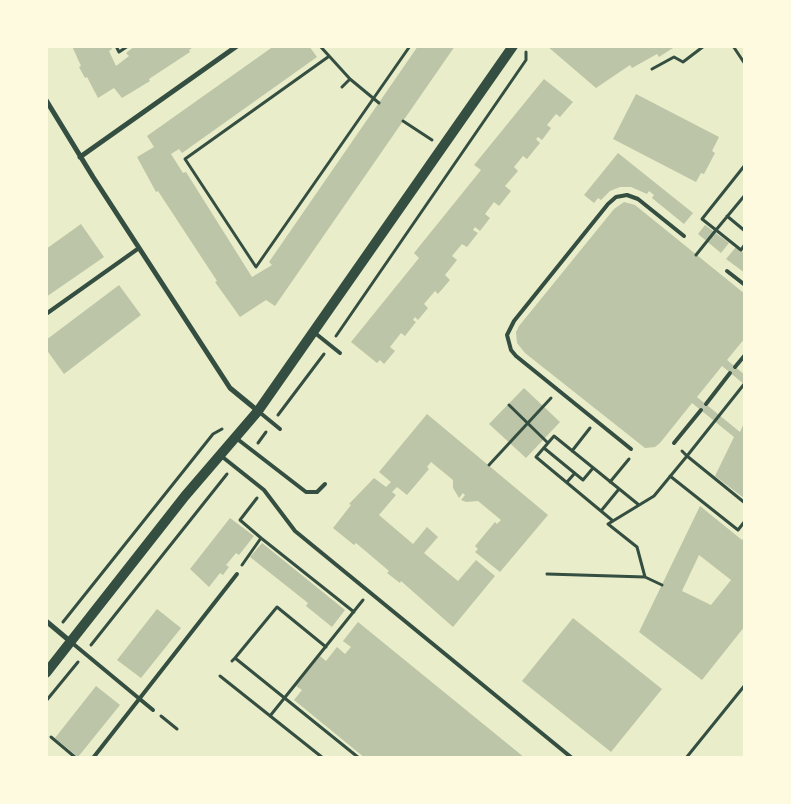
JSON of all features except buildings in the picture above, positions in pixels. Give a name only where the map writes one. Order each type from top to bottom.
[{"type":"main road","points":[[46,673],[220,454],[258,411],[315,333],[513,46]]},
{"type":"street","points":[[80,157],[237,46]]},
{"type":"street","points":[[46,100],[48,107],[230,388],[258,411]]},
{"type":"street","points":[[46,621],[71,642]]},
{"type":"lane","points":[[632,448],[516,356],[511,350],[507,335],[514,321],[608,204],[616,197],[627,195],[638,199],[684,236]]},
{"type":"lane","points":[[46,314],[139,248]]},
{"type":"lane","points":[[727,271],[745,285]]},
{"type":"lane","points":[[315,333],[340,353]]},
{"type":"lane","points":[[735,367],[745,355]]},
{"type":"lane","points":[[706,404],[730,373]]},
{"type":"lane","points":[[674,443],[701,410]]},
{"type":"lane","points":[[258,411],[280,429]]},
{"type":"lane","points":[[235,437],[306,492],[317,492],[325,484]]},
{"type":"lane","points":[[220,454],[264,490],[295,531],[572,758]]},
{"type":"lane","points":[[93,758],[237,574]]},
{"type":"lane","points":[[71,642],[153,710]]},
{"type":"path","points":[[116,46],[119,52],[128,46]]},
{"type":"path","points":[[320,46],[350,79],[379,103]]},
{"type":"path","points":[[328,57],[185,159],[256,267],[410,46]]},
{"type":"path","points":[[252,451],[330,345],[526,60],[526,46]]},
{"type":"path","points":[[652,69],[674,57],[683,62],[704,46]]},
{"type":"path","points":[[733,46],[745,64]]},
{"type":"path","points":[[342,87],[350,79]]},
{"type":"path","points":[[403,121],[443,147]]},
{"type":"path","points":[[745,165],[702,218],[740,250],[745,244]]},
{"type":"path","points":[[696,254],[745,195]]},
{"type":"path","points":[[727,216],[745,230]]},
{"type":"path","points":[[645,577],[637,547],[608,524],[654,496],[745,383]]},
{"type":"path","points":[[489,465],[553,396]]},
{"type":"path","points":[[509,405],[548,443]]},
{"type":"path","points":[[711,413],[717,418]]},
{"type":"path","points":[[572,451],[591,426]]},
{"type":"path","points":[[613,521],[536,457],[554,436],[639,505]]},
{"type":"path","points":[[544,448],[583,480],[593,468]]},
{"type":"path","points":[[680,450],[745,503]]},
{"type":"path","points":[[610,482],[630,457]]},
{"type":"path","points":[[46,701],[219,482],[235,467]]},
{"type":"path","points":[[567,483],[575,473]]},
{"type":"path","points":[[670,476],[738,530],[745,521]]},
{"type":"path","points":[[601,511],[619,489]]},
{"type":"path","points":[[264,490],[240,520],[354,612]]},
{"type":"path","points":[[248,554],[261,538]]},
{"type":"path","points":[[547,574],[645,577],[662,585]]},
{"type":"path","points":[[270,716],[370,592]]},
{"type":"path","points":[[232,661],[276,607],[326,647]]},
{"type":"path","points":[[235,658],[359,758]]},
{"type":"path","points":[[220,676],[323,758]]},
{"type":"path","points":[[686,758],[745,685]]},
{"type":"path","points":[[153,710],[177,729]]},
{"type":"path","points":[[51,738],[76,758]]}]
